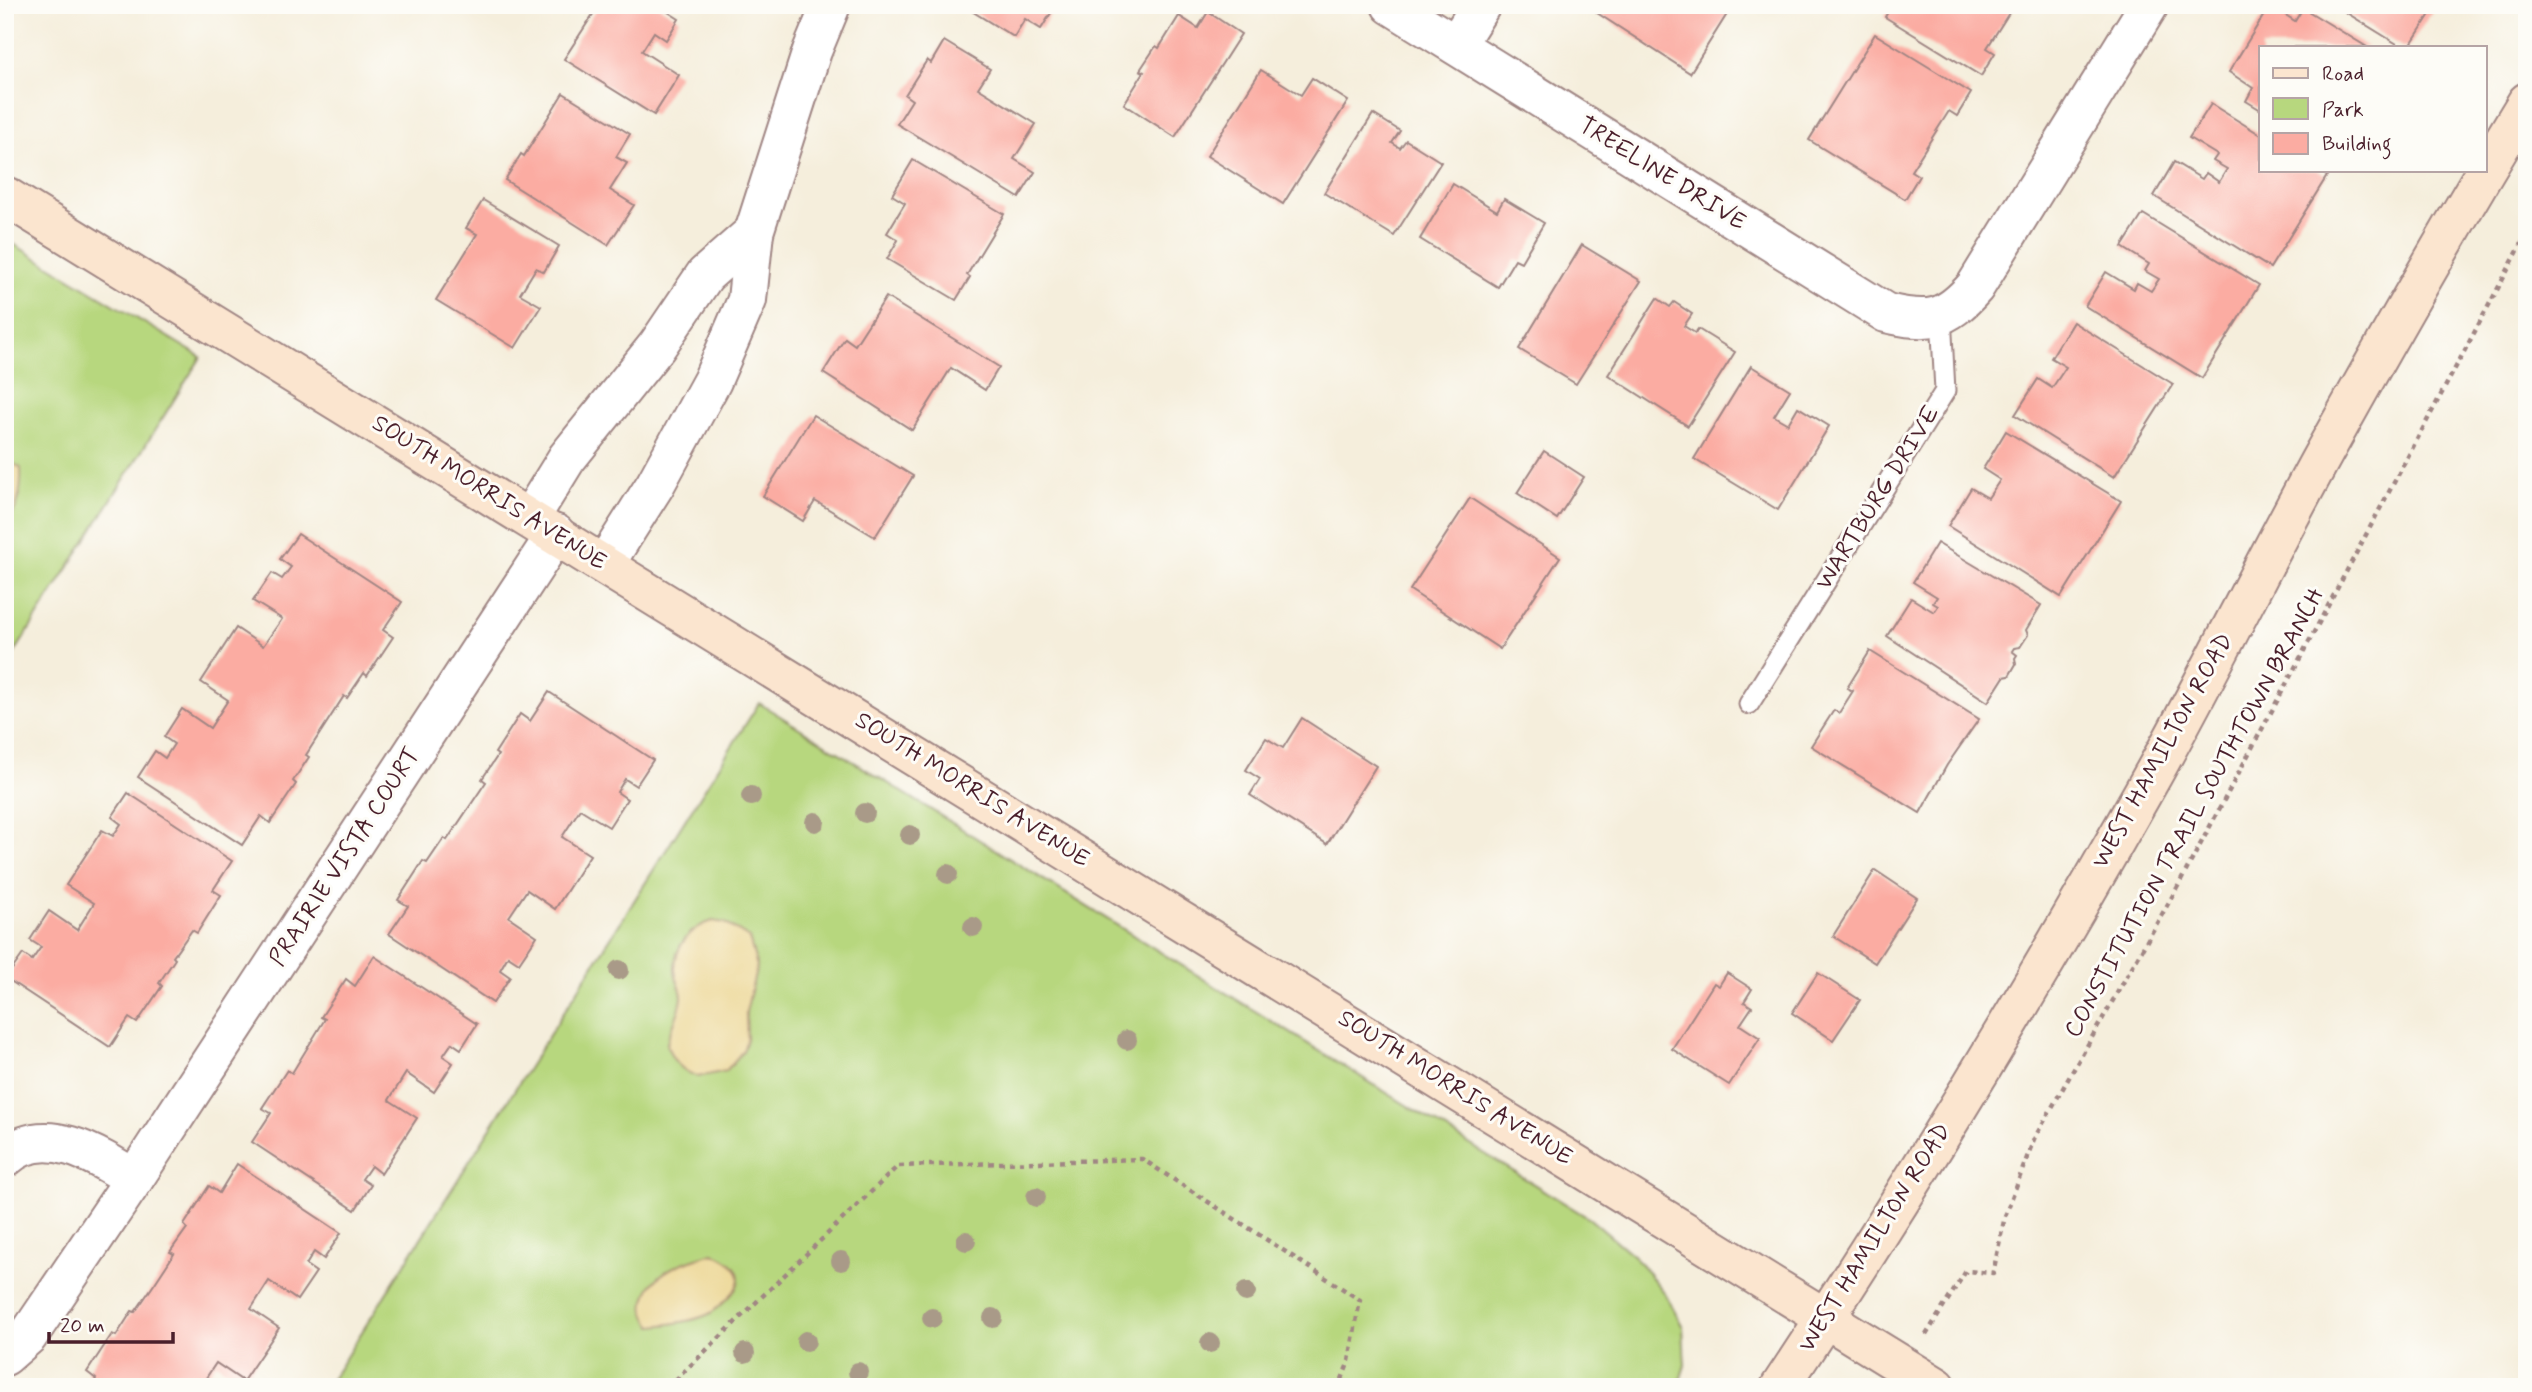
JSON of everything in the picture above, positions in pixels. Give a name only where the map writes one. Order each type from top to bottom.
[{"type":"street","points":[[605,564],[655,485],[712,380],[747,300],[754,232],[812,51],[831,5]]},
{"type":"street","name":"TREELINE DRIVE","points":[[1391,5],[1886,313],[1915,320],[1941,315]]},
{"type":"street","points":[[1456,46],[1481,5]]},
{"type":"street","points":[[1941,315],[1961,303],[1975,287],[2150,5]]},
{"type":"street","name":"WEST HAMILTON ROAD","points":[[2486,171],[2527,102]]},
{"type":"street","name":"WEST HAMILTON ROAD","points":[[1780,1387],[2028,993],[2144,791],[2324,452],[2485,172]]},
{"type":"street","name":"SOUTH MORRIS AVENUE","points":[[5,196],[1922,1377]]},
{"type":"street","name":"PRAIRIE VISTA COURT","points":[[5,1356],[28,1336],[134,1179],[543,526],[567,458],[657,346],[705,275],[754,232]]},
{"type":"street","points":[[5,1158],[16,1148],[43,1141],[69,1145],[101,1158],[134,1179]]},
{"type":"lane","name":"WARTBURG DRIVE","points":[[1749,704],[1945,391],[1941,315]]},
{"type":"path","name":"CONSTITUTION TRAIL SOUTHTOWN BRANCH","points":[[1922,1377],[1966,1271],[1993,1273],[2006,1216],[2034,1139],[2177,888],[2527,234]]},
{"type":"path","points":[[668,1387],[898,1166],[1142,1159],[1360,1300],[1349,1362],[1339,1387]]},
{"type":"green space","points":[[5,239],[201,357],[5,668]]},
{"type":"green space","points":[[759,703],[1590,1219],[1636,1258],[1664,1292],[1683,1327],[1685,1365],[1678,1387],[327,1387]]},
{"type":"sand","points":[[5,459],[21,468],[21,476],[16,506],[5,526]]},
{"type":"sand","points":[[713,921],[725,923],[749,938],[757,966],[746,1012],[747,1039],[743,1051],[726,1071],[698,1077],[678,1065],[667,1044],[682,997],[675,973],[677,953],[691,933]]},
{"type":"sand","points":[[713,1253],[730,1262],[738,1273],[737,1286],[732,1293],[717,1309],[707,1315],[653,1326],[646,1315],[644,1305],[654,1282],[671,1268]]},
{"type":"building","points":[[599,5],[657,5],[679,19],[666,40],[654,32],[642,51],[679,75],[654,115],[564,59]]},
{"type":"building","points":[[962,5],[1056,5],[1041,29],[1025,19],[1014,37]]},
{"type":"building","points":[[1598,5],[1720,5],[1729,11],[1690,73],[1594,11]]},
{"type":"building","points":[[1892,5],[2014,5],[1987,48],[1995,53],[1981,76],[1885,17]]},
{"type":"building","points":[[2270,5],[2295,21],[2303,8],[2365,46],[2259,46],[2259,109],[2246,101],[2253,88],[2229,72]]},
{"type":"building","points":[[2334,5],[2436,5],[2410,46],[2400,46]]},
{"type":"building","points":[[1208,12],[1241,34],[1175,137],[1124,104],[1144,72],[1140,70],[1156,46],[1159,48],[1179,16],[1198,28]]},
{"type":"building","points":[[1875,34],[1971,93],[1957,116],[1949,111],[1911,171],[1919,176],[1905,199],[1809,140]]},
{"type":"building","points":[[944,41],[990,69],[978,88],[1036,124],[1014,159],[1035,172],[1019,198],[897,124],[912,100],[905,95],[927,60],[931,63]]},
{"type":"building","points":[[1261,70],[1301,95],[1312,78],[1348,101],[1283,204],[1207,156]]},
{"type":"building","points":[[563,93],[630,134],[616,157],[627,163],[610,190],[634,205],[608,245],[505,180],[521,154],[524,156]]},
{"type":"building","points":[[2211,104],[2259,134],[2259,172],[2320,172],[2327,176],[2270,268],[2154,196],[2174,162],[2202,179],[2206,173],[2219,182],[2227,169],[2213,161],[2217,155],[2189,138]]},
{"type":"building","points":[[1373,114],[1400,131],[1392,143],[1400,148],[1406,140],[1441,162],[1394,236],[1324,193]]},
{"type":"building","points":[[913,160],[1004,214],[967,275],[970,277],[956,300],[887,259],[898,240],[887,233],[905,203],[892,195]]},
{"type":"building","points":[[1453,184],[1497,211],[1504,199],[1544,223],[1521,262],[1515,259],[1498,287],[1420,239]]},
{"type":"building","points":[[483,200],[559,246],[544,272],[536,268],[520,294],[541,306],[515,348],[436,300],[477,234],[466,228]]},
{"type":"building","points":[[2143,214],[2259,285],[2202,378],[2085,306],[2106,272],[2134,289],[2137,283],[2151,291],[2159,279],[2145,271],[2149,264],[2122,247]]},
{"type":"building","points":[[1582,245],[1641,281],[1576,384],[1519,349]]},
{"type":"building","points":[[886,297],[999,367],[985,390],[951,368],[912,430],[823,373],[845,338],[855,345]]},
{"type":"building","points":[[1657,298],[1670,307],[1674,302],[1692,314],[1684,326],[1695,333],[1698,329],[1735,352],[1688,426],[1608,375]]},
{"type":"building","points":[[2073,322],[2173,384],[2114,477],[2015,415],[2038,379],[2052,388],[2066,367],[2051,358]]},
{"type":"building","points":[[1751,366],[1790,390],[1774,416],[1788,424],[1798,407],[1829,426],[1778,510],[1694,459]]},
{"type":"building","points":[[813,415],[913,476],[875,537],[815,501],[803,521],[763,496]]},
{"type":"building","points":[[2006,431],[2121,501],[2061,597],[1948,526],[1971,488],[1988,498],[2000,480],[1983,469]]},
{"type":"building","points":[[1544,451],[1584,477],[1557,519],[1517,493]]},
{"type":"building","points":[[1470,498],[1560,557],[1500,649],[1410,590]]},
{"type":"building","points":[[298,534],[402,602],[383,630],[393,637],[367,676],[364,673],[347,698],[344,696],[306,755],[309,757],[293,781],[296,784],[270,823],[261,816],[242,845],[138,777],[155,751],[165,758],[174,744],[164,737],[182,709],[210,728],[228,700],[201,682],[236,628],[263,646],[282,619],[253,601],[272,573],[282,579],[291,567],[280,559]]},
{"type":"building","points":[[1937,543],[2041,605],[2026,630],[2028,635],[2020,647],[2012,651],[2017,655],[2016,664],[1988,702],[1887,636],[1911,598],[1934,612],[1938,606],[1933,603],[1937,597],[1913,582]]},
{"type":"building","points":[[1870,651],[1979,719],[1947,765],[1920,813],[1811,746],[1834,710],[1839,713],[1853,691],[1847,688]]},
{"type":"building","points":[[549,692],[653,760],[636,786],[625,779],[617,792],[627,799],[609,827],[580,809],[562,837],[590,855],[555,909],[527,890],[509,917],[537,936],[519,963],[508,956],[500,970],[510,977],[493,1003],[389,934],[408,906],[398,900],[423,861],[427,863],[444,838],[447,840],[486,782],[482,779],[498,755],[495,753],[520,714],[530,721]]},
{"type":"building","points":[[1302,718],[1376,766],[1327,844],[1250,795],[1260,779],[1246,770],[1266,738],[1283,748]]},
{"type":"building","points":[[128,793],[232,861],[213,890],[221,895],[197,933],[192,930],[173,957],[175,959],[159,983],[162,986],[137,1023],[129,1018],[110,1047],[6,978],[23,954],[32,960],[41,947],[30,940],[49,911],[77,930],[94,903],[66,885],[102,830],[113,836],[121,824],[112,817]]},
{"type":"building","points":[[1875,870],[1917,898],[1875,963],[1833,936]]},
{"type":"building","points":[[374,956],[477,1024],[461,1049],[452,1043],[443,1056],[453,1063],[434,1092],[406,1073],[389,1100],[417,1118],[381,1174],[371,1166],[362,1179],[371,1185],[355,1210],[252,1142],[271,1113],[262,1108],[287,1070],[292,1073],[325,1019],[321,1017],[346,979],[355,986]]},
{"type":"building","points":[[1727,973],[1752,989],[1744,1002],[1752,1007],[1740,1025],[1760,1038],[1729,1085],[1672,1049],[1714,983],[1719,986]]},
{"type":"building","points":[[1818,973],[1860,1000],[1833,1040],[1792,1013]]},
{"type":"building","points":[[237,1164],[341,1233],[324,1259],[314,1252],[306,1265],[316,1272],[297,1300],[269,1281],[251,1309],[279,1328],[243,1381],[216,1363],[200,1387],[91,1387],[96,1379],[87,1372],[112,1334],[116,1336],[155,1283],[174,1254],[170,1252],[187,1228],[184,1225],[209,1186],[219,1193]]}]
